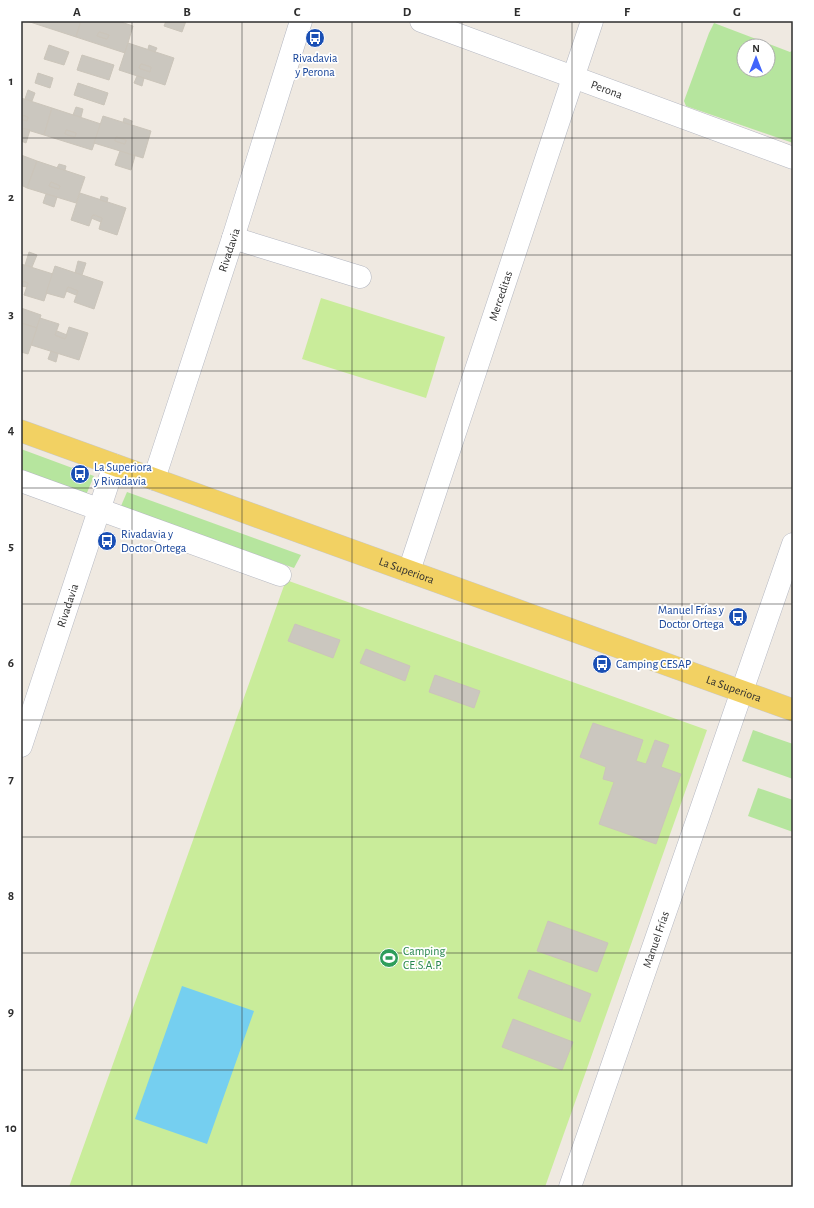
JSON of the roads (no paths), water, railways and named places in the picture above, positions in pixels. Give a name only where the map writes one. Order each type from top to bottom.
[{"type":"main road","name":"La Superiora","points":[[21,430],[793,710]]},
{"type":"street","name":"Rivadavia","points":[[154,479],[233,238],[301,21]]},
{"type":"street","name":"Perona","points":[[422,21],[793,158]]},
{"type":"street","name":"Merceditas","points":[[409,571],[575,77],[592,21]]},
{"type":"street","points":[[233,238],[360,277]]},
{"type":"street","name":"Rivadavia","points":[[21,746],[114,465]]},
{"type":"street","points":[[21,481],[280,575]]},
{"type":"street","name":"Manuel Frías","points":[[570,1187],[793,544]]},
{"type":"water","points":[[182,986],[254,1011],[207,1144],[135,1119]]},
{"type":"place","name":"Rivadavia y Perona","points":[[315,38]]},
{"type":"place","name":"La Superiora y Rivadavia","points":[[80,474]]},
{"type":"place","name":"Rivadavia y Doctor Ortega","points":[[107,541]]},
{"type":"place","name":"Manuel Frías y Doctor Ortega","points":[[738,617]]},
{"type":"place","name":"Camping CESAP","points":[[602,664]]},
{"type":"place","name":"Camping CE.S.A.P.","points":[[389,958]]}]
